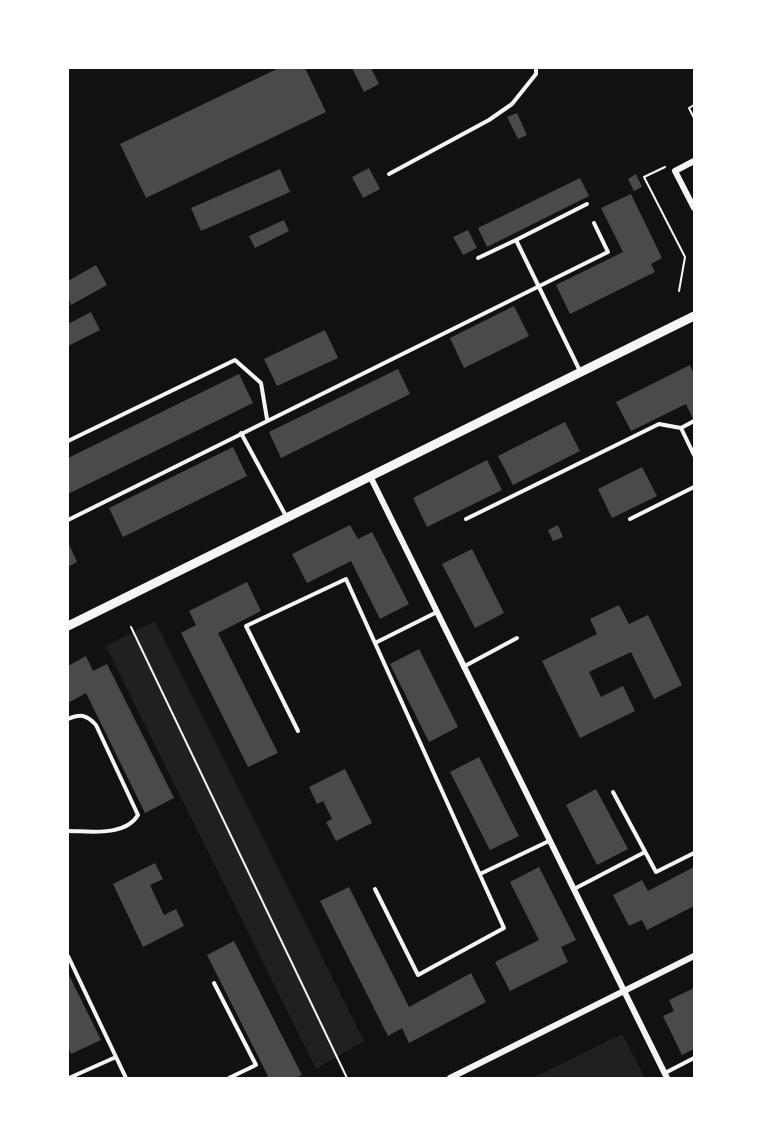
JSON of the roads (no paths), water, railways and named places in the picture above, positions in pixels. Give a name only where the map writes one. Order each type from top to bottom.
[{"type":"street","points":[[694,161],[675,171],[694,208]]},
{"type":"street","points":[[68,626],[694,316]]},
{"type":"street","points":[[370,478],[666,1076]]},
{"type":"street","points":[[450,1078],[694,956]]},
{"type":"lane","points":[[389,174],[489,120],[512,104],[536,74],[536,68]]},
{"type":"lane","points":[[478,258],[587,204]]},
{"type":"lane","points":[[68,520],[267,419],[608,252],[594,223]]},
{"type":"lane","points":[[516,240],[580,372]]},
{"type":"lane","points":[[68,441],[235,360],[261,383],[267,419]]},
{"type":"lane","points":[[466,519],[659,424],[681,428],[694,421]]},
{"type":"lane","points":[[681,428],[694,455]]},
{"type":"lane","points":[[241,433],[288,518]]},
{"type":"lane","points":[[630,519],[694,487]]},
{"type":"lane","points":[[298,731],[246,627],[346,579],[504,928],[418,975],[375,889]]},
{"type":"lane","points":[[375,643],[437,612]]},
{"type":"lane","points":[[463,667],[517,638]]},
{"type":"lane","points":[[68,720],[79,714],[96,725],[138,815],[128,826],[116,830],[68,831]]},
{"type":"lane","points":[[613,792],[656,872],[694,853]]},
{"type":"lane","points":[[480,874],[550,841]]},
{"type":"lane","points":[[574,889],[645,852]]},
{"type":"lane","points":[[68,956],[126,1078]]},
{"type":"lane","points":[[214,983],[256,1065],[229,1078]]},
{"type":"lane","points":[[69,1078],[116,1057]]},
{"type":"lane","points":[[666,1076],[694,1058]]}]
